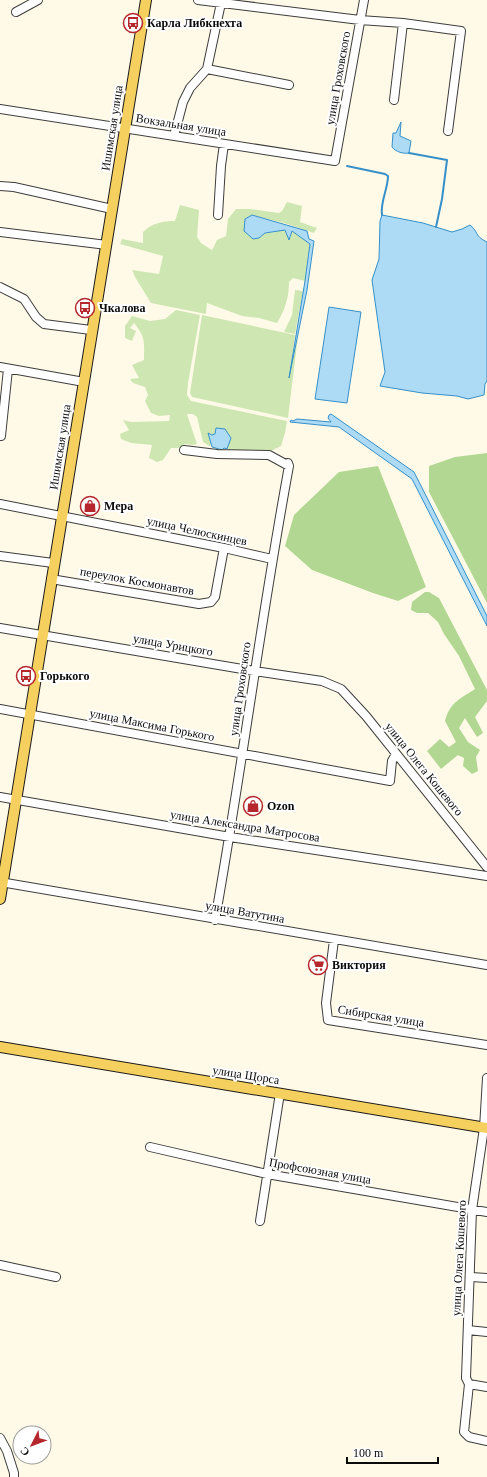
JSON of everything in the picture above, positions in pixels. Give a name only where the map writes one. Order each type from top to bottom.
[{"type":"main road","name":"Ишимская улица","points":[[0,899],[1,882],[41,635],[84,382],[91,330],[107,246],[146,0]]},
{"type":"main road","name":"улица Щорса","points":[[0,1047],[486,1128]]},
{"type":"street","points":[[16,12],[38,0]]},
{"type":"street","points":[[198,0],[360,20],[403,23],[461,32],[448,131]]},
{"type":"street","name":"улица Гроховского","points":[[335,160],[364,0]]},
{"type":"street","points":[[174,136],[183,102],[190,88],[207,69],[222,3]]},
{"type":"street","points":[[394,100],[403,23]]},
{"type":"street","points":[[207,69],[289,85]]},
{"type":"street","name":"Вокзальная улица","points":[[0,109],[335,160]]},
{"type":"street","points":[[218,215],[224,144]]},
{"type":"street","points":[[0,186],[14,187],[112,209]]},
{"type":"street","points":[[0,232],[107,246]]},
{"type":"street","points":[[0,288],[24,299],[36,317],[44,324],[91,330]]},
{"type":"street","points":[[0,436],[4,368],[84,382]]},
{"type":"street","name":"улица Гроховского","points":[[184,450],[217,454],[269,455],[289,465],[254,671],[230,837],[216,920]]},
{"type":"street","name":"улица Челюскинцев","points":[[0,504],[224,548],[272,559]]},
{"type":"street","name":"переулок Космонавтов","points":[[51,579],[199,604],[211,602],[215,597],[224,548]]},
{"type":"street","points":[[0,556],[53,563]]},
{"type":"street","name":"улица Урицкого","points":[[0,628],[322,681],[340,689]]},
{"type":"street","name":"улица Олега Кошевого","points":[[340,689],[366,716],[487,867]]},
{"type":"street","name":"улица Максима Горького","points":[[0,709],[390,781],[392,761],[396,754]]},
{"type":"street","name":"улица Александра Матросова","points":[[0,797],[230,837],[487,876]]},
{"type":"street","name":"улица Ватутина","points":[[1,882],[216,920],[487,965]]},
{"type":"street","name":"Сибирская улица","points":[[334,940],[326,1003],[328,1020],[487,1045]]},
{"type":"street","name":"улица Олега Кошевого","points":[[487,1078],[486,1128],[472,1210],[471,1277],[466,1378],[469,1384],[464,1432],[469,1437],[487,1441]]},
{"type":"street","points":[[260,1222],[280,1094]]},
{"type":"street","name":"Профсоюзная улица","points":[[150,1147],[267,1174],[487,1212]]},
{"type":"street","points":[[0,1265],[56,1277]]},
{"type":"street","points":[[471,1277],[487,1278]]},
{"type":"street","points":[[468,1330],[487,1332]]},
{"type":"street","points":[[469,1384],[487,1387]]},
{"type":"street","points":[[0,1438],[9,1458],[14,1477]]},
{"type":"green space","points":[[287,202],[302,206],[300,222],[317,228],[314,233],[284,223],[252,215],[259,238],[265,233],[285,230],[290,239],[292,231],[310,244],[305,281],[293,278],[289,282],[286,303],[277,323],[259,318],[242,316],[207,303],[206,314],[151,303],[132,270],[159,274],[163,256],[120,244],[122,239],[143,243],[143,232],[150,226],[158,223],[175,221],[180,205],[199,210],[197,237],[201,243],[212,250],[217,240],[226,236],[228,219],[236,209],[250,209],[279,213],[282,211]]},
{"type":"green space","points":[[295,290],[303,291],[295,334],[284,332],[292,315]]},
{"type":"green space","points":[[176,310],[200,315],[188,383],[187,395],[191,401],[287,421],[281,446],[271,451],[230,452],[227,449],[231,438],[215,434],[212,435],[209,433],[211,445],[209,446],[203,442],[197,417],[193,414],[187,414],[197,444],[185,444],[179,448],[171,448],[163,460],[157,462],[149,458],[152,445],[131,443],[121,439],[120,434],[129,430],[123,420],[131,422],[169,421],[170,415],[159,416],[151,413],[145,401],[148,395],[145,387],[133,383],[130,379],[139,378],[132,365],[144,360],[144,344],[141,333],[134,323],[130,328],[136,331],[132,341],[125,338],[125,326],[132,316],[150,321],[165,319]]},
{"type":"green space","points":[[202,315],[295,335],[291,367],[298,336],[288,418],[192,397],[190,393]]},
{"type":"green space","points":[[487,453],[487,603],[429,492],[429,466],[455,457]]},
{"type":"green space","points":[[378,466],[426,587],[398,601],[312,570],[285,546],[294,515],[339,472]]},
{"type":"green space","points":[[425,592],[429,592],[439,598],[487,690],[487,701],[475,717],[483,733],[477,737],[465,718],[459,728],[468,742],[480,750],[476,757],[478,771],[472,774],[463,766],[464,758],[458,755],[441,769],[427,751],[440,739],[449,747],[456,742],[445,721],[447,715],[456,702],[475,689],[459,656],[444,634],[438,622],[428,613],[417,613],[411,610],[412,602]]},
{"type":"water","points":[[401,122],[400,136],[411,141],[409,153],[400,152],[392,147],[393,133],[396,133]]},
{"type":"water","points":[[252,215],[307,231],[309,239],[314,241],[307,290],[289,378],[310,244],[292,231],[289,240],[285,230],[265,233],[259,238],[253,239],[244,231],[245,219]]},
{"type":"water","points":[[382,215],[423,223],[452,232],[470,225],[480,238],[487,242],[487,381],[485,384],[484,395],[468,399],[457,396],[422,393],[380,386],[385,372],[372,280],[379,259],[380,221]]},
{"type":"water","points":[[329,307],[361,312],[347,403],[315,399]]},
{"type":"water","points":[[331,414],[414,472],[487,616],[487,626],[412,479],[339,427],[290,422],[291,420],[293,421],[297,419],[331,422],[328,418]]},
{"type":"water","points":[[216,428],[225,429],[231,438],[227,449],[224,448],[222,450],[212,447],[208,433],[212,435],[215,434]]},
{"type":"waterway","points":[[409,153],[447,160],[442,199],[436,227]]},
{"type":"waterway","points":[[347,166],[385,174],[388,176],[382,205],[382,215]]},
{"type":"place","name":"Карла Либкнехта","points":[[133,23]]},
{"type":"place","name":"Чкалова","points":[[85,308]]},
{"type":"place","name":"Мера","points":[[90,506]]},
{"type":"place","name":"Горького","points":[[26,676]]},
{"type":"place","name":"Ozon","points":[[253,806]]},
{"type":"place","name":"Виктория","points":[[318,965]]}]
